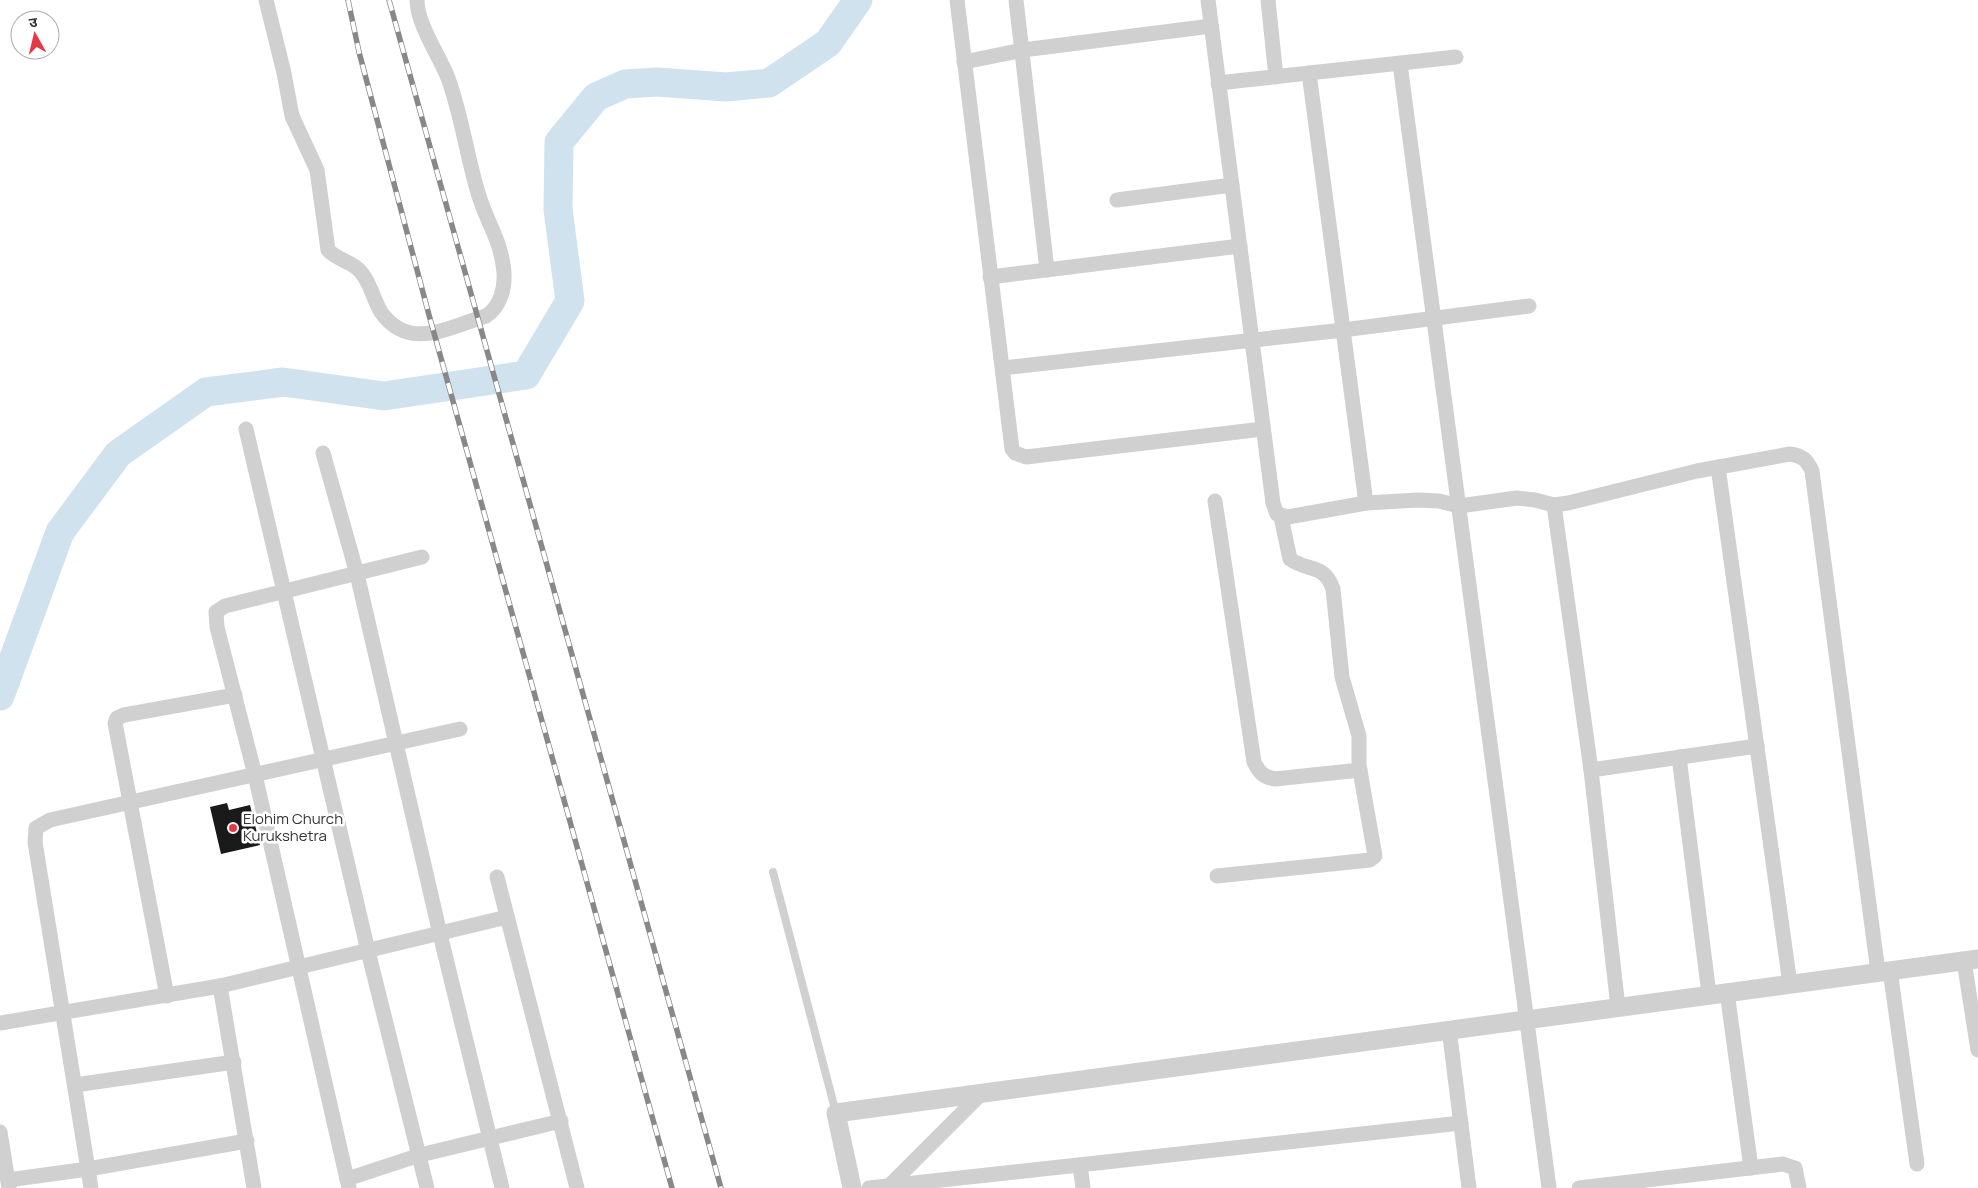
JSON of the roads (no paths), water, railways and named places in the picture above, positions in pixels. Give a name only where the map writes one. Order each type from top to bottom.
[{"type":"street","points":[[266,0],[284,73],[292,116],[317,170],[328,250],[332,255],[360,271],[382,312],[391,322],[410,334],[423,335],[486,316],[492,312],[501,295],[504,272],[500,243],[478,195],[448,79],[418,14],[417,0]]},
{"type":"street","points":[[957,0],[1012,449],[1021,456],[1263,429]]},
{"type":"street","points":[[1016,0],[1047,270]]},
{"type":"street","points":[[1208,0],[1273,503],[1277,514],[1281,517],[1290,559],[1298,564],[1323,572],[1329,579],[1333,589],[1342,677],[1359,736],[1360,770],[1375,852],[1374,859],[1217,876]]},
{"type":"street","points":[[1268,0],[1276,77]]},
{"type":"street","points":[[964,62],[1023,50],[1211,26]]},
{"type":"street","points":[[1218,84],[1456,57]]},
{"type":"street","points":[[1400,64],[1548,1188]]},
{"type":"street","points":[[1309,73],[1366,503]]},
{"type":"street","points":[[1117,200],[1232,185]]},
{"type":"street","points":[[990,277],[1240,246]]},
{"type":"street","points":[[1003,368],[1251,341],[1529,306]]},
{"type":"street","points":[[246,429],[286,591],[368,951],[427,1188]]},
{"type":"street","points":[[323,453],[357,574],[440,934],[502,1188]]},
{"type":"street","points":[[1281,517],[1366,503],[1418,500],[1439,501],[1459,506],[1517,498],[1554,505],[1718,467],[1790,454],[1799,455],[1807,461],[1812,471],[1884,971],[1917,1164]]},
{"type":"street","points":[[1718,467],[1790,984]]},
{"type":"street","points":[[1216,501],[1254,762],[1266,778],[1275,779],[1360,770]]},
{"type":"street","points":[[1554,505],[1591,770],[1618,1007]]},
{"type":"street","points":[[422,557],[225,606],[216,612],[216,619],[255,775],[348,1184],[420,1155],[561,1121]]},
{"type":"street","points":[[167,996],[132,802],[115,731],[117,718],[124,715],[235,695]]},
{"type":"street","points":[[91,1188],[34,842],[36,828],[50,820],[460,730]]},
{"type":"street","points":[[1591,770],[1757,746]]},
{"type":"street","points":[[1680,757],[1718,993],[1751,1168]]},
{"type":"street","points":[[497,877],[577,1188]]},
{"type":"street","points":[[0,1023],[220,986],[507,917]]},
{"type":"street","points":[[852,1188],[836,1113],[1971,960],[1978,1050]]},
{"type":"street","points":[[220,986],[254,1188]]},
{"type":"street","points":[[1449,1029],[1469,1188]]},
{"type":"street","points":[[75,1084],[234,1062]]},
{"type":"street","points":[[889,1186],[983,1092]]},
{"type":"street","points":[[869,1188],[1461,1122]]},
{"type":"street","points":[[0,1132],[8,1184],[247,1141]]},
{"type":"street","points":[[1080,1165],[1083,1188]]},
{"type":"street","points":[[1585,1188],[1674,1182],[1751,1168],[1790,1165],[1795,1168],[1799,1188]]},
{"type":"lane","points":[[773,872],[836,1113]]},
{"type":"waterway","points":[[0,696],[60,532],[118,454],[206,392],[283,382],[384,396],[526,375],[570,301],[558,209],[559,142],[596,97],[625,84],[657,82],[726,87],[769,83],[828,43],[858,0]]},
{"type":"railway","points":[[348,0],[359,52],[429,315],[672,1188]]},
{"type":"railway","points":[[389,0],[721,1188]]},
{"type":"place","name":"Elohim Church Kurukshetra","points":[[233,828]]}]
